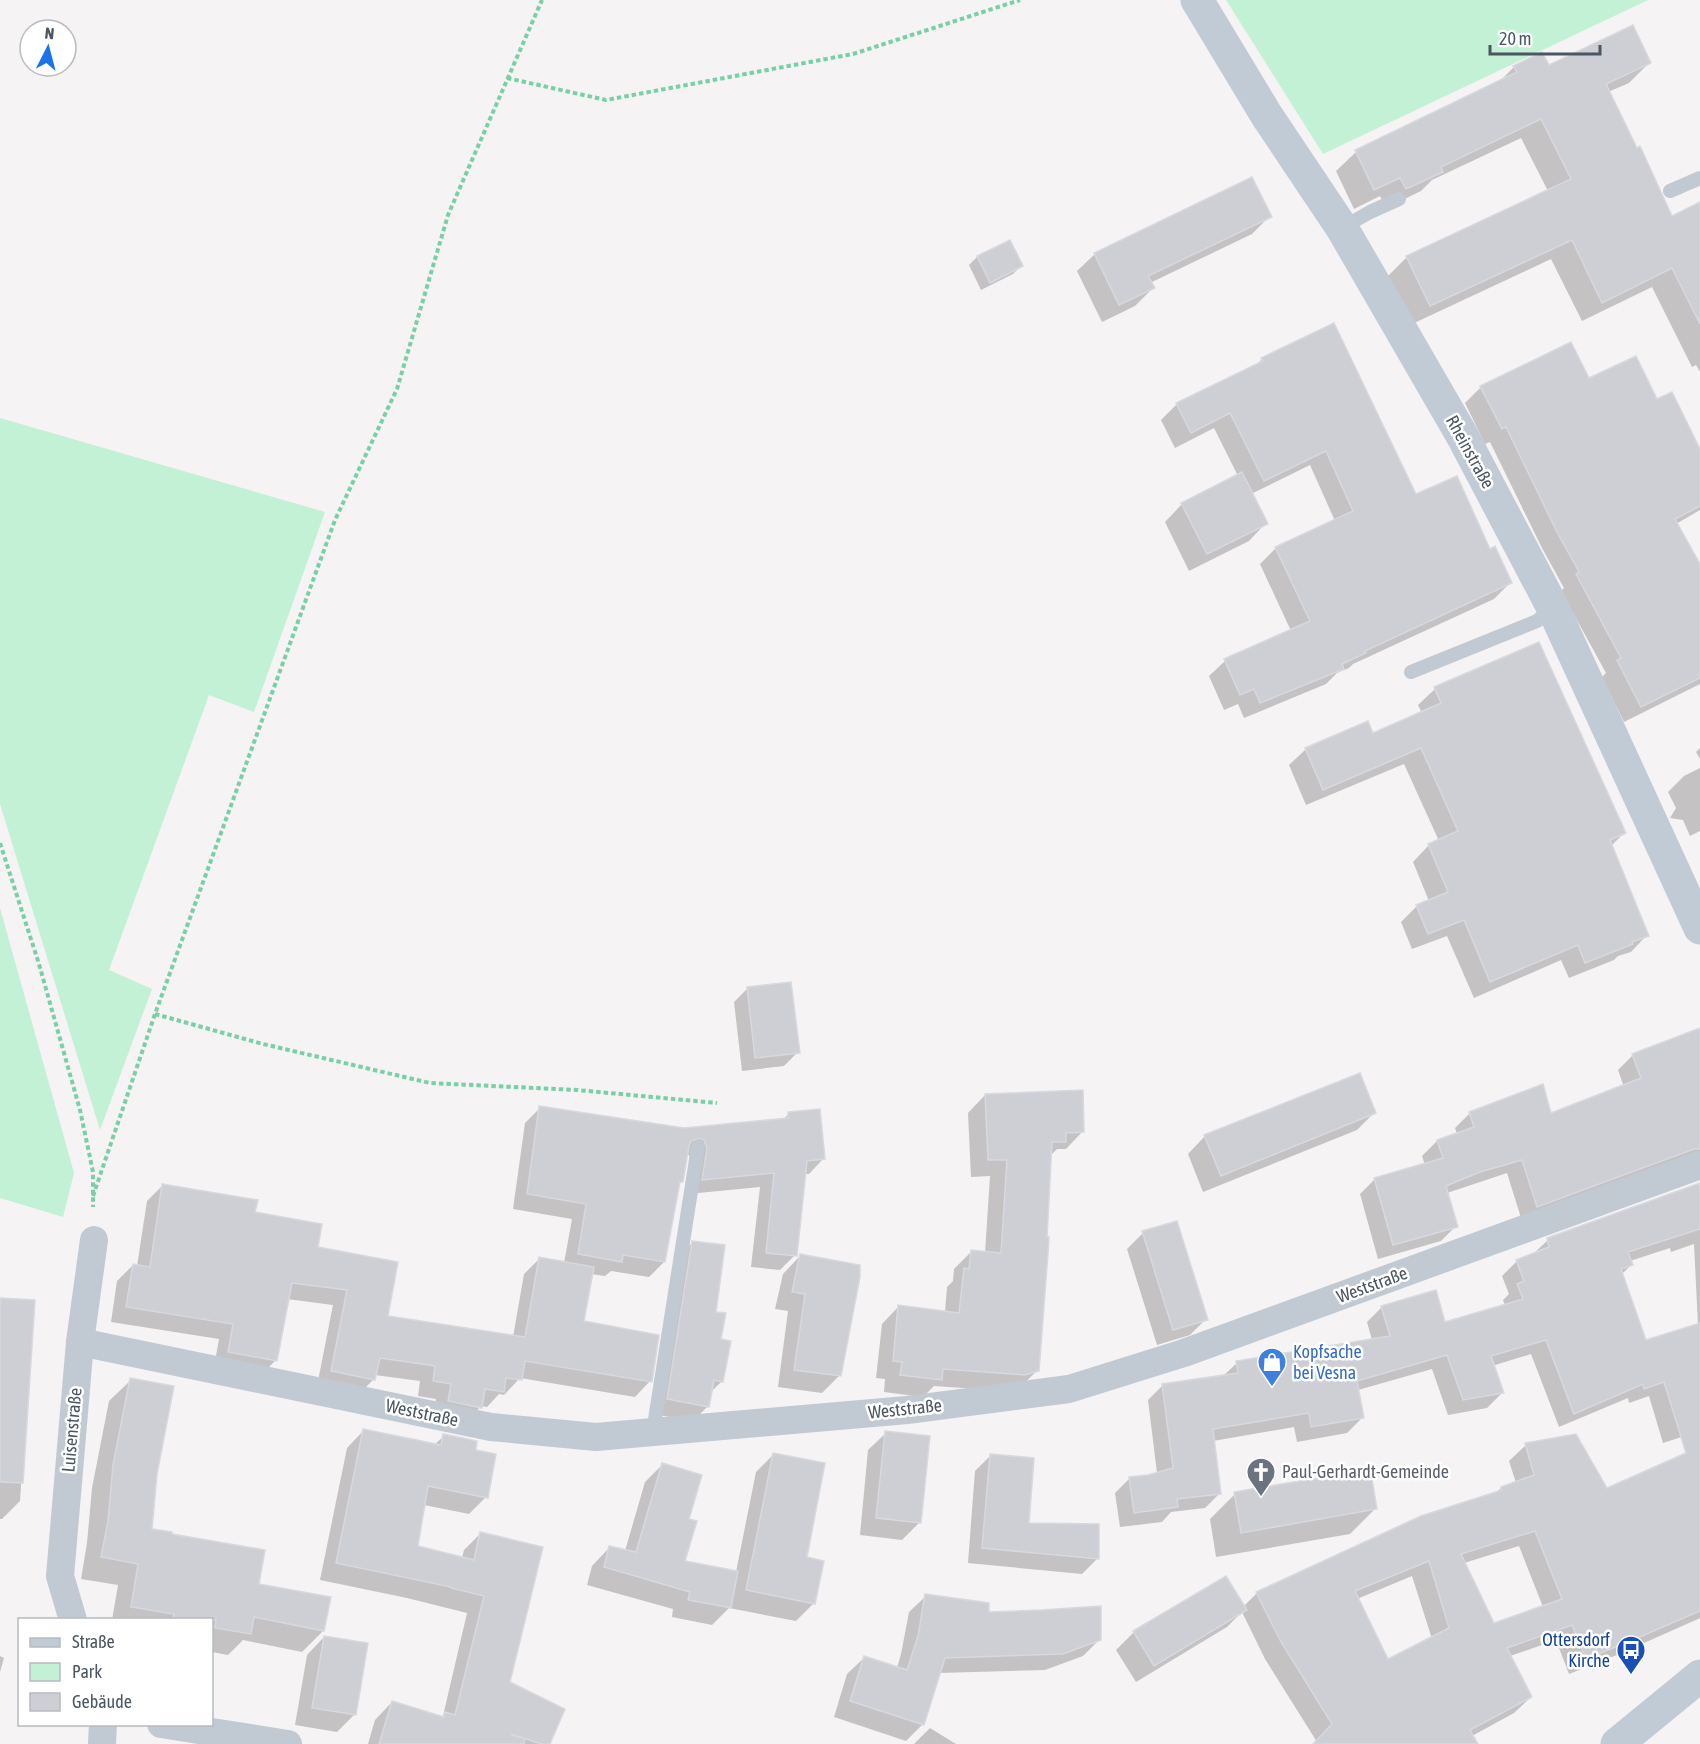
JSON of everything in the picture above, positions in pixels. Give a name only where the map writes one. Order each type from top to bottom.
[{"type":"main road","name":"Rheinstraße","points":[[1197,0],[1267,116],[1342,228],[1463,437],[1553,608],[1700,928]]},
{"type":"main road","points":[[1617,1744],[1700,1676]]},
{"type":"street","name":"Weststraße","points":[[80,1342],[491,1427],[596,1437],[907,1410],[1069,1389],[1184,1353],[1700,1165]]},
{"type":"street","name":"Luisenstraße","points":[[72,1618],[60,1576],[80,1342],[94,1240]]},
{"type":"street","points":[[102,1744],[103,1726]]},
{"type":"street","points":[[168,1726],[288,1744]]},
{"type":"lane","points":[[1670,191],[1700,178]]},
{"type":"lane","points":[[1342,228],[1399,199]]},
{"type":"lane","points":[[1411,672],[1537,621],[1553,608]]},
{"type":"lane","points":[[652,1432],[698,1147]]},
{"type":"path","points":[[93,1196],[155,1014],[336,519],[398,389],[448,215],[542,0]]},
{"type":"path","points":[[507,78],[606,100],[853,54],[1020,0]]},
{"type":"path","points":[[0,843],[39,963],[80,1110],[93,1172],[94,1240]]},
{"type":"path","points":[[155,1014],[264,1044],[430,1083],[577,1090],[717,1103]]},
{"type":"green space","points":[[1226,0],[1648,0],[1323,154]]},
{"type":"green space","points":[[0,418],[325,512],[254,712],[209,695],[109,970],[152,989],[100,1130],[0,804]]},
{"type":"green space","points":[[0,908],[74,1173],[63,1217],[0,1198]]},
{"type":"building","points":[[1633,25],[1651,63],[1606,84],[1637,148],[1640,146],[1672,216],[1700,202],[1700,324],[1672,268],[1602,303],[1572,240],[1430,306],[1406,256],[1571,179],[1541,119],[1441,167],[1443,172],[1406,189],[1400,178],[1374,190],[1355,150],[1517,72],[1513,66],[1542,52],[1549,65]]},
{"type":"building","points":[[1252,177],[1272,217],[1148,276],[1155,288],[1119,305],[1094,253]]},
{"type":"building","points":[[1010,240],[1023,266],[990,283],[977,256]]},
{"type":"building","points":[[1334,323],[1416,494],[1457,476],[1490,549],[1495,546],[1512,583],[1365,651],[1366,653],[1342,664],[1344,669],[1260,703],[1254,689],[1240,695],[1224,659],[1310,621],[1275,547],[1353,511],[1326,451],[1264,481],[1230,413],[1191,433],[1176,403],[1263,361],[1261,358]]},
{"type":"building","points":[[1571,342],[1589,378],[1636,356],[1657,399],[1672,392],[1700,449],[1700,506],[1675,519],[1700,564],[1700,678],[1641,707],[1617,660],[1621,658],[1576,574],[1579,572],[1506,427],[1502,429],[1480,386]]},
{"type":"building","points":[[1242,472],[1268,524],[1207,554],[1181,503]]},
{"type":"building","points":[[1539,642],[1626,833],[1610,840],[1649,936],[1585,963],[1578,945],[1490,982],[1464,920],[1428,934],[1416,905],[1448,892],[1428,844],[1458,831],[1421,748],[1323,790],[1305,748],[1368,721],[1373,733],[1441,703],[1434,687]]},
{"type":"building","points":[[791,982],[800,1053],[755,1058],[747,987]]},
{"type":"building","points":[[1700,1028],[1700,1149],[1694,1149],[1537,1207],[1522,1160],[1480,1172],[1446,1186],[1458,1227],[1393,1245],[1374,1178],[1443,1158],[1437,1140],[1474,1127],[1469,1112],[1543,1084],[1551,1113],[1641,1078],[1632,1054]]},
{"type":"building","points":[[1360,1073],[1376,1113],[1221,1176],[1204,1135]]},
{"type":"building","points":[[1083,1090],[1084,1132],[1066,1133],[1066,1142],[1052,1142],[1047,1237],[1049,1237],[1039,1371],[1025,1375],[943,1369],[942,1380],[900,1375],[902,1362],[893,1361],[898,1305],[959,1313],[964,1268],[969,1269],[971,1250],[1001,1253],[1007,1160],[988,1160],[985,1094]]},
{"type":"building","points":[[539,1106],[684,1128],[788,1118],[788,1112],[820,1109],[825,1159],[807,1161],[797,1256],[766,1253],[774,1173],[702,1180],[707,1148],[704,1140],[699,1138],[691,1141],[689,1146],[665,1262],[623,1255],[622,1262],[578,1254],[586,1204],[527,1194]]},
{"type":"building","points":[[1700,1183],[1700,1229],[1628,1252],[1633,1265],[1621,1269],[1646,1340],[1700,1323],[1700,1611],[1586,1659],[1572,1625],[1507,1648],[1532,1697],[1470,1730],[1478,1744],[1313,1744],[1332,1724],[1281,1642],[1256,1592],[1421,1516],[1502,1490],[1501,1487],[1534,1475],[1525,1443],[1576,1434],[1607,1488],[1686,1453],[1664,1382],[1644,1389],[1643,1384],[1574,1414],[1546,1340],[1491,1356],[1504,1393],[1463,1400],[1447,1355],[1357,1381],[1364,1418],[1311,1427],[1309,1413],[1213,1429],[1221,1494],[1177,1499],[1178,1507],[1134,1513],[1129,1477],[1148,1475],[1173,1468],[1162,1384],[1238,1373],[1236,1361],[1390,1336],[1381,1306],[1436,1290],[1445,1322],[1523,1299],[1517,1284],[1524,1281],[1516,1260],[1549,1247],[1547,1238]],"holes":[[[1535,1531],[1562,1599],[1494,1623],[1461,1554]],[[1429,1561],[1449,1628],[1388,1659],[1355,1591]]]},
{"type":"building","points":[[162,1184],[258,1200],[255,1212],[322,1224],[318,1247],[398,1262],[388,1316],[525,1337],[539,1257],[594,1267],[584,1321],[659,1335],[652,1382],[525,1361],[522,1380],[506,1378],[504,1392],[485,1389],[482,1408],[448,1401],[451,1384],[433,1381],[435,1366],[380,1358],[375,1380],[331,1371],[347,1290],[292,1283],[277,1361],[228,1352],[233,1324],[126,1307],[133,1264],[150,1267]]},
{"type":"building","points":[[1177,1221],[1208,1320],[1173,1330],[1142,1231]]},
{"type":"building","points":[[692,1241],[725,1245],[716,1312],[726,1313],[721,1339],[731,1341],[723,1382],[714,1380],[709,1407],[667,1399]]},
{"type":"building","points":[[800,1254],[860,1265],[860,1277],[841,1376],[794,1370],[805,1294],[792,1292]]},
{"type":"building","points":[[0,1298],[35,1300],[23,1483],[0,1482]]},
{"type":"building","points":[[130,1378],[174,1386],[157,1474],[152,1529],[265,1550],[259,1584],[331,1597],[324,1631],[254,1617],[251,1634],[215,1628],[216,1620],[213,1618],[173,1618],[174,1614],[131,1607],[138,1564],[101,1557],[108,1521],[113,1465]]},
{"type":"building","points":[[363,1429],[441,1445],[443,1434],[477,1441],[476,1450],[496,1454],[488,1498],[428,1486],[418,1546],[474,1560],[480,1532],[543,1547],[510,1682],[565,1709],[550,1744],[541,1744],[512,1734],[525,1739],[524,1744],[379,1744],[392,1701],[444,1717],[445,1712],[455,1715],[484,1596],[336,1563]]},
{"type":"building","points":[[885,1431],[930,1436],[921,1523],[876,1518]]},
{"type":"building","points":[[773,1453],[825,1463],[807,1557],[824,1561],[815,1604],[746,1590]]},
{"type":"building","points":[[990,1454],[1034,1458],[1029,1523],[1099,1524],[1099,1559],[982,1548]]},
{"type":"building","points":[[662,1463],[702,1475],[689,1519],[697,1521],[685,1561],[738,1571],[731,1608],[688,1600],[690,1592],[604,1567],[609,1546],[636,1552]]},
{"type":"building","points":[[1371,1473],[1377,1509],[1241,1533],[1234,1492],[1340,1474],[1341,1478]]},
{"type":"building","points":[[1226,1576],[1247,1610],[1154,1666],[1133,1631]]},
{"type":"building","points":[[925,1594],[989,1603],[989,1612],[1101,1606],[1101,1640],[1063,1654],[945,1658],[924,1725],[850,1701],[864,1656],[907,1670],[918,1636]]},
{"type":"building","points":[[324,1636],[368,1643],[356,1715],[312,1708]]},
{"type":"place","name":"Kopfsache bei Vesna","points":[[1272,1388]]},
{"type":"place","name":"Paul-Gerhardt-Gemeinde","points":[[1261,1498]]},
{"type":"place","name":"Ottersdorf Kirche","points":[[1631,1676]]}]
